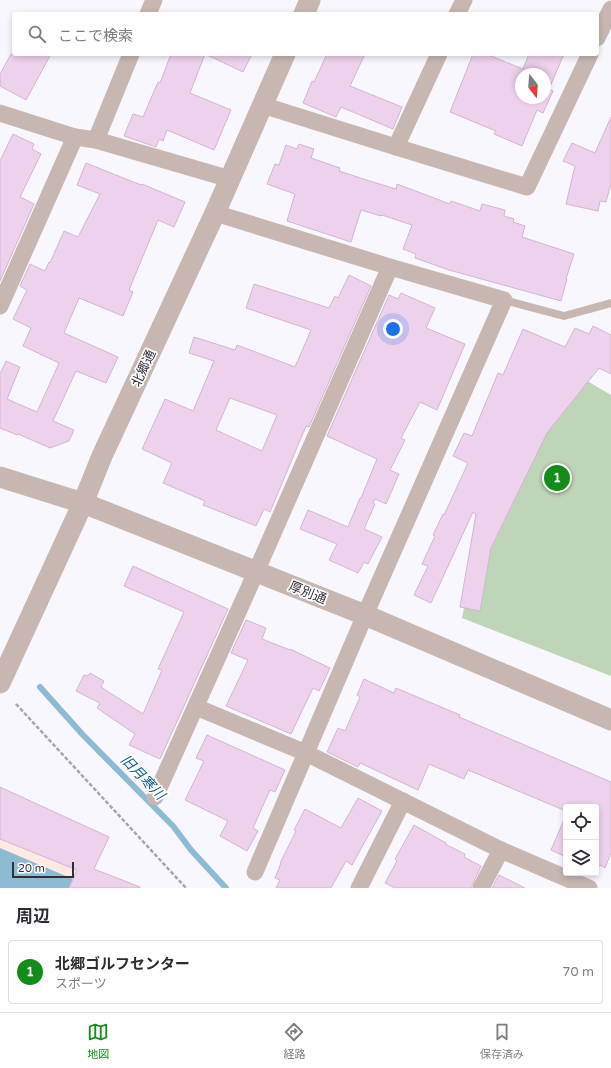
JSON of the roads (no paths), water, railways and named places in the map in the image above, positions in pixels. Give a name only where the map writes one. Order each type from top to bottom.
[{"type":"street","points":[[149,12],[154,0]]},
{"type":"street","points":[[305,12],[310,0]]},
{"type":"street","points":[[459,12],[464,0]]},
{"type":"street","points":[[599,34],[611,9]]},
{"type":"street","points":[[96,140],[130,56]]},
{"type":"street","name":"北郷通","points":[[0,683],[83,503],[102,456],[215,214],[284,56]]},
{"type":"street","points":[[396,147],[438,56]]},
{"type":"street","points":[[262,105],[527,187],[589,56]]},
{"type":"street","points":[[0,113],[75,137],[96,140],[230,179]]},
{"type":"street","points":[[0,306],[75,137]]},
{"type":"street","points":[[215,214],[504,300],[365,615],[255,872]]},
{"type":"street","points":[[155,797],[390,267]]},
{"type":"street","name":"厚別通","points":[[0,477],[83,503],[365,615],[394,629],[611,720]]},
{"type":"street","points":[[196,707],[306,753],[501,850],[589,888]]},
{"type":"street","points":[[358,888],[403,801]]},
{"type":"street","points":[[482,888],[501,850]]},
{"type":"lane","points":[[504,300],[564,316],[611,303]]},
{"type":"water","points":[[0,848],[73,879],[69,888],[0,888]]},
{"type":"waterway","name":"旧月寒川","points":[[40,687],[83,735],[173,826],[191,850],[226,888]]},
{"type":"place","name":"北郷ゴルフセンター","points":[[557,478]]}]
